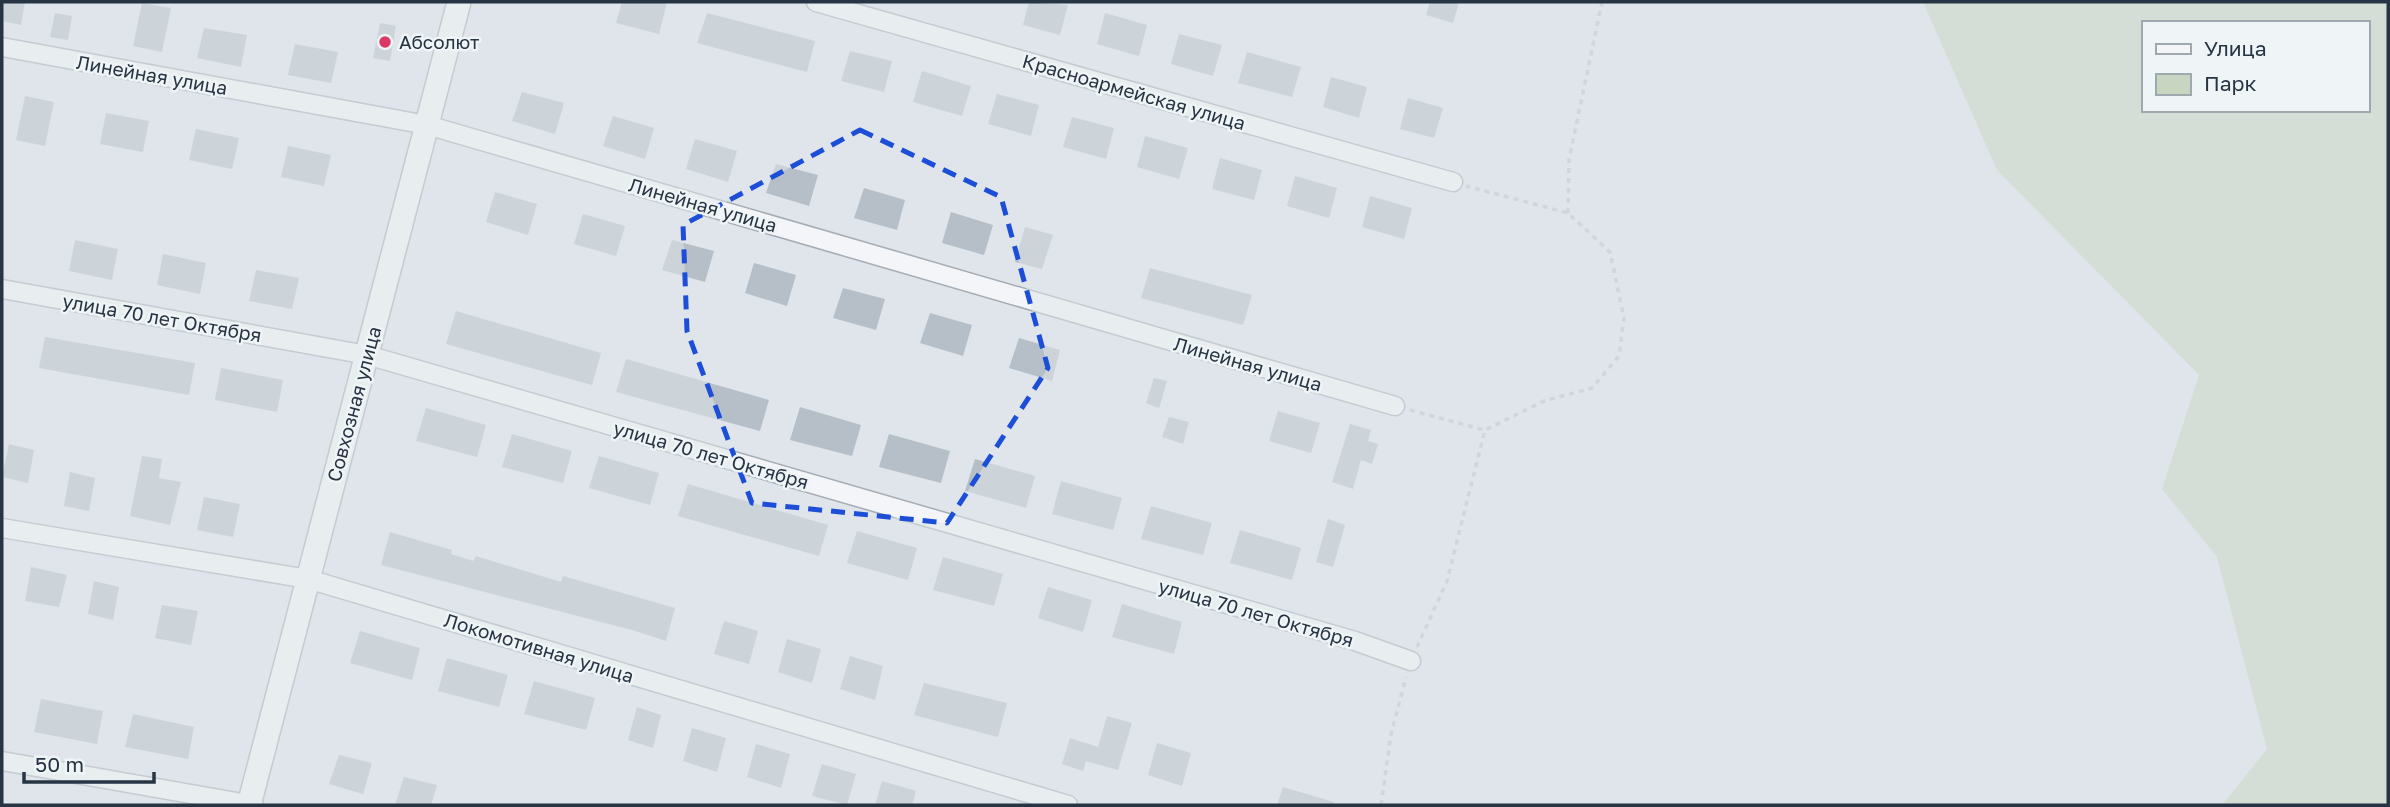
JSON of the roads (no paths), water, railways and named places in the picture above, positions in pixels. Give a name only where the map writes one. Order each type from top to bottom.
[{"type":"street","name":"Совхозная улица","points":[[251,805],[459,2]]},
{"type":"street","name":"Красноармейская улица","points":[[816,2],[1452,182]]},
{"type":"street","name":"Линейная улица","points":[[2,47],[427,125],[1395,406]]},
{"type":"street","name":"улица 70 лет Октября","points":[[2,289],[367,355],[1342,637],[1411,661]]},
{"type":"street","name":"Локомотивная улица","points":[[2,528],[308,579],[1068,805]]},
{"type":"street","points":[[2,761],[251,805]]},
{"type":"place","name":"Абсолют","points":[[385,42]]}]
